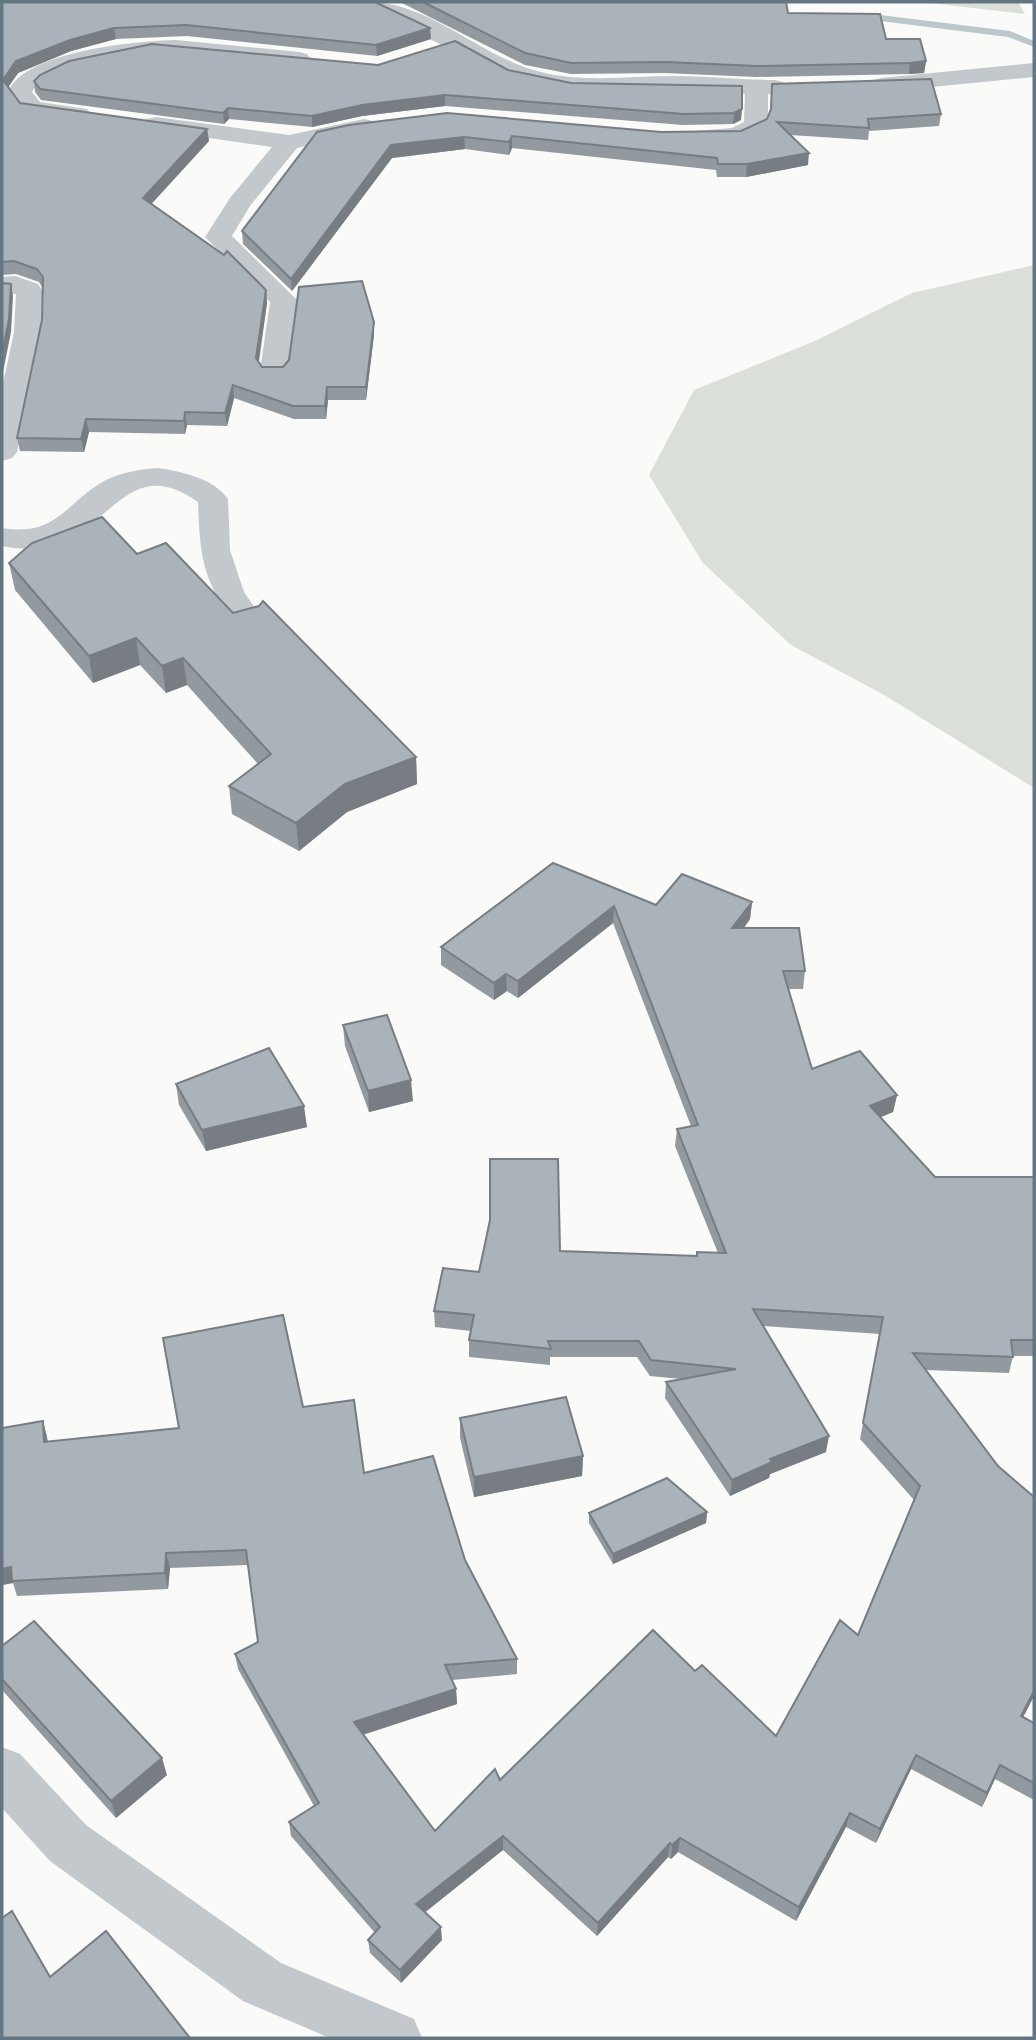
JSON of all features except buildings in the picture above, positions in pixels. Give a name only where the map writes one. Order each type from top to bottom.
[{"type":"street","points":[[376,2],[408,15],[517,73],[545,81],[798,86]]},
{"type":"street","points":[[419,54],[456,42]]},
{"type":"street","points":[[100,117],[32,108],[20,92],[21,86],[29,79],[80,59],[116,49],[153,45],[321,61]]},
{"type":"street","points":[[853,85],[909,84],[1034,70]]},
{"type":"street","points":[[683,135],[724,135],[751,129],[756,122],[756,87]]},
{"type":"street","points":[[127,121],[289,142],[388,122]]},
{"type":"street","points":[[274,371],[284,300],[218,237],[239,203],[289,142]]},
{"type":"street","points":[[2,285],[15,285],[29,290],[28,332],[2,452]]},
{"type":"street","points":[[2,537],[15,540],[47,537],[85,514],[104,495],[124,482],[150,477],[176,478],[198,486],[213,499],[218,561],[228,593],[250,624]]},
{"type":"street","points":[[2,1771],[68,1843],[261,1982],[395,2038]]},
{"type":"shaded area","points":[[922,2],[1018,2],[1025,14]]},
{"type":"shaded area","points":[[1034,265],[1034,788],[886,696],[791,645],[703,563],[649,475],[694,390],[815,341],[912,293]]},
{"type":"waterway","points":[[862,22],[880,18],[1010,34],[1034,44]]}]
